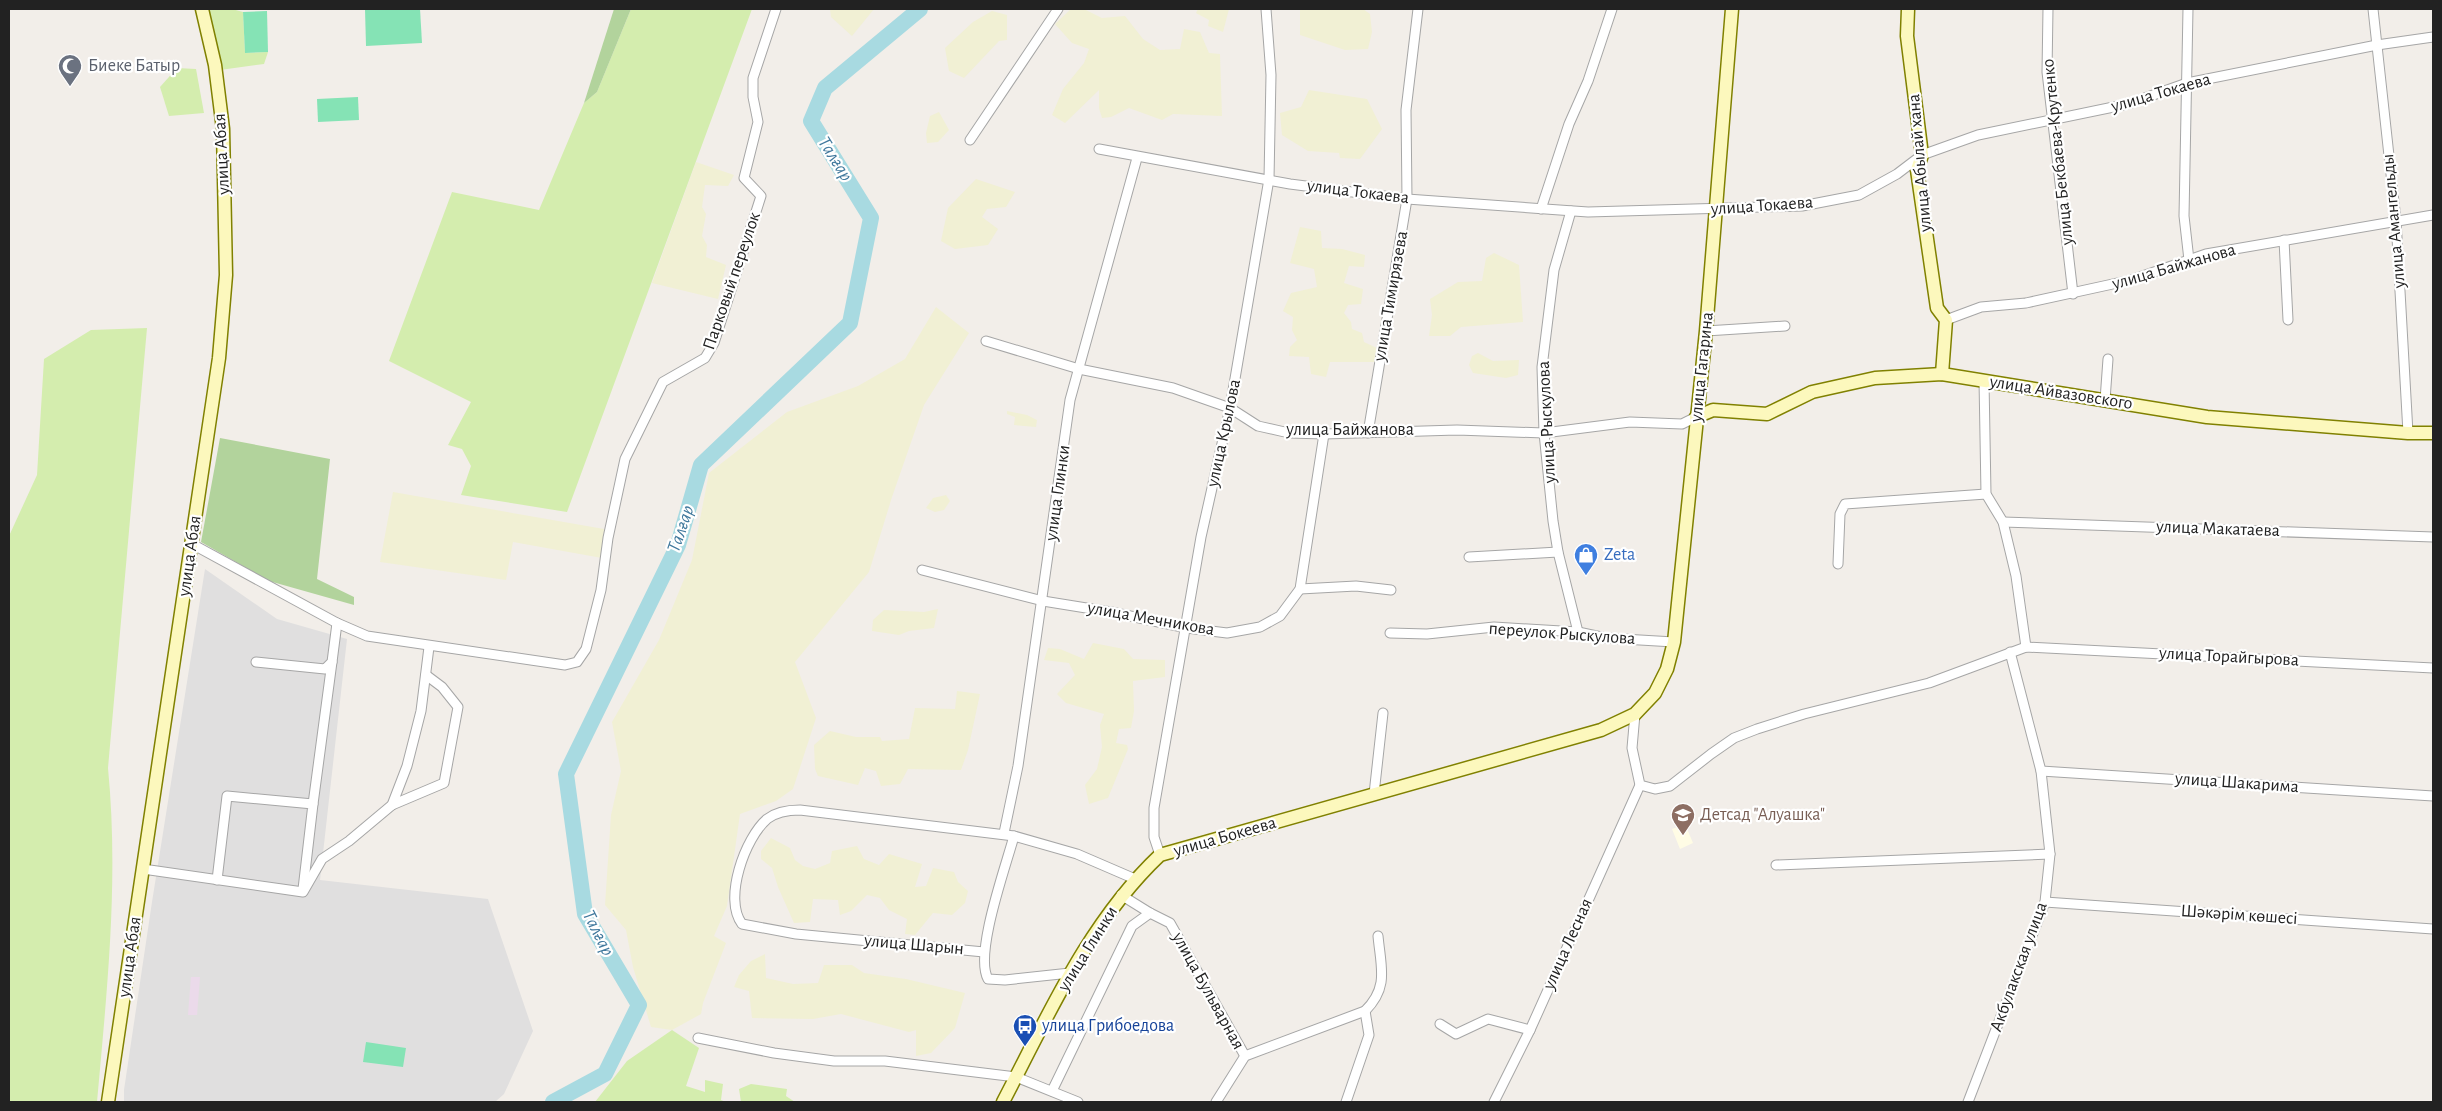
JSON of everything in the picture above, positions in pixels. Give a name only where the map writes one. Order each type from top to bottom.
[{"type":"street","name":"улица Абая","points":[[108,1102],[220,358],[226,275],[222,129],[215,65],[202,9]]},
{"type":"street","name":"Парковый переулок","points":[[428,647],[565,665],[578,662],[586,649],[601,590],[608,538],[625,459],[663,382],[705,358],[720,328],[761,196],[744,178],[758,122],[753,97],[753,78],[776,9]]},
{"type":"street","points":[[970,140],[1058,9]]},
{"type":"street","name":"улица Крылова","points":[[1160,855],[1154,836],[1154,808],[1187,628],[1201,537],[1230,408],[1269,179],[1272,75],[1266,9]]},
{"type":"street","name":"улица Тимирязева","points":[[1368,433],[1407,199],[1406,110],[1418,9]]},
{"type":"street","points":[[1541,209],[1569,124],[1588,81],[1612,9]]},
{"type":"street","name":"улица Гагарина","points":[[1635,714],[1655,693],[1667,669],[1674,642],[1706,330],[1732,9]]},
{"type":"street","name":"улица Абылай хана","points":[[1908,9],[1907,36],[1922,155],[1917,170],[1937,308],[1946,320],[1942,374]]},
{"type":"street","name":"улица Бекбаева-Крутенко","points":[[2048,9],[2047,72],[2051,121],[2073,294]]},
{"type":"street","points":[[2188,9],[2184,216],[2189,260]]},
{"type":"street","name":"улица Амангельды","points":[[2374,9],[2376,45],[2396,220],[2408,433]]},
{"type":"street","name":"улица Токаева","points":[[1099,149],[1138,158],[1290,184],[1407,199],[1571,211],[1715,210],[1802,206],[1859,195],[1897,174],[1922,155],[2010,126],[2051,121],[2128,104],[2188,83],[2376,45],[2433,37]]},
{"type":"street","name":"улица Глинки","points":[[1004,834],[1018,766],[1043,601],[1070,400],[1138,158]]},
{"type":"street","name":"улица Рыскулова","points":[[1571,211],[1554,270],[1542,367],[1544,433],[1558,552],[1578,632]]},
{"type":"street","name":"улица Байжанова","points":[[1946,320],[1981,307],[2026,303],[2131,280],[2206,254],[2433,215]]},
{"type":"street","points":[[2284,240],[2288,320]]},
{"type":"street","points":[[1706,330],[1785,326]]},
{"type":"street","name":"улица Байжанова","points":[[986,341],[1079,369],[1173,388],[1230,408],[1258,426],[1288,433],[1324,434],[1457,430],[1544,433],[1630,422],[1682,424],[1696,417]]},
{"type":"street","points":[[2105,400],[2108,359]]},
{"type":"street","name":"улица Айвазовского","points":[[1696,417],[1713,410],[1767,414],[1812,392],[1875,378],[1942,374],[2207,417],[2408,433],[2433,433]]},
{"type":"street","points":[[1635,714],[1632,748],[1640,785],[1655,789],[1670,786],[1734,738],[1757,729],[1804,714],[1929,683],[2026,647],[2016,576],[2003,522],[1986,494],[1984,380]]},
{"type":"street","points":[[1699,392],[1713,410]]},
{"type":"street","name":"улица Мечникова","points":[[922,570],[1043,601],[1187,628],[1227,632],[1260,627],[1280,616],[1300,589],[1324,434]]},
{"type":"street","points":[[1838,564],[1840,514],[1845,504],[1986,494]]},
{"type":"street","name":"улица Макатаева","points":[[2003,522],[2433,537]]},
{"type":"street","points":[[192,544],[337,623],[367,636],[428,647],[419,720],[407,766],[392,805]]},
{"type":"street","points":[[1469,556],[1558,552]]},
{"type":"street","points":[[1300,589],[1356,586],[1391,590]]},
{"type":"street","points":[[303,892],[312,804],[337,623]]},
{"type":"street","name":"переулок Рыскулова","points":[[1390,633],[1427,634],[1494,627],[1578,632],[1606,638],[1674,642]]},
{"type":"street","name":"улица Торайгырова","points":[[2026,647],[2433,668]]},
{"type":"street","name":"Акбулакская улица","points":[[1968,1102],[2045,902],[2050,854],[2041,771],[2010,652]]},
{"type":"street","points":[[256,662],[325,669],[332,662]]},
{"type":"street","points":[[303,892],[322,859],[349,841],[392,805],[444,783],[458,708],[442,687],[426,675]]},
{"type":"street","points":[[1374,794],[1383,713]]},
{"type":"street","name":"улица Бокеева","points":[[1135,879],[1160,855],[1601,730],[1635,714]]},
{"type":"street","name":"улица Шакарима","points":[[2041,771],[2433,796]]},
{"type":"street","name":"улица Лесная","points":[[1494,1102],[1530,1030],[1640,785]]},
{"type":"street","points":[[217,880],[227,796],[312,804]]},
{"type":"street","name":"улица Шарын","points":[[1004,834],[787,810],[768,818],[752,838],[739,868],[735,910],[737,918],[742,924],[796,934],[984,952],[984,971],[988,979],[1005,980],[1070,973]]},
{"type":"street","points":[[1004,834],[1077,854],[1135,879]]},
{"type":"street","points":[[984,952],[1014,836]]},
{"type":"street","points":[[1776,865],[2050,854]]},
{"type":"street","points":[[144,869],[303,892]]},
{"type":"street","name":"улица Глинки","points":[[1003,1102],[1070,973],[1121,895],[1135,879]]},
{"type":"street","name":"улица Бульварная","points":[[1121,895],[1170,923],[1245,1056]]},
{"type":"street","name":"Шәкәрім көшесі","points":[[2045,902],[2433,929]]},
{"type":"street","points":[[1052,1091],[1132,926],[1150,913]]},
{"type":"street","points":[[1216,1102],[1245,1056],[1365,1011],[1376,1000],[1382,983],[1378,936]]},
{"type":"street","points":[[1346,1102],[1369,1035],[1365,1011]]},
{"type":"street","points":[[1440,1024],[1456,1034],[1488,1020],[1530,1030]]},
{"type":"street","points":[[698,1038],[774,1053],[834,1061],[885,1061],[1016,1077],[1078,1102]]},
{"type":"shaded area","points":[[205,569],[277,619],[347,639],[320,880],[488,899],[533,1031],[504,1094],[495,1102],[124,1102],[124,1090],[152,902]]},
{"type":"shaded area","name":"Детсад \"Алуашка\"","points":[[1685,824],[1693,843],[1680,849],[1672,829]]},
{"type":"shaded area","points":[[191,977],[200,977],[197,1015],[188,1015]]},
{"type":"green space","points":[[209,9],[232,9],[243,12],[245,53],[268,52],[264,64],[220,70]]},
{"type":"green space","points":[[365,9],[420,9],[422,43],[366,46]]},
{"type":"green space","points":[[614,9],[631,9],[597,92],[584,103]]},
{"type":"green space","points":[[631,9],[752,9],[567,512],[461,495],[471,466],[462,449],[448,445],[471,402],[389,361],[452,192],[539,210],[584,103],[597,92]]},
{"type":"green space","points":[[830,9],[874,9],[852,36],[831,17]]},
{"type":"green space","points":[[1071,9],[1084,9],[1102,18],[1125,16],[1143,39],[1160,50],[1180,49],[1184,29],[1200,32],[1209,53],[1220,54],[1222,116],[1173,114],[1162,120],[1129,108],[1111,117],[1102,118],[1099,108],[1099,90],[1065,123],[1052,115],[1063,89],[1084,63],[1089,49],[1072,43],[1055,24]]},
{"type":"green space","points":[[1198,9],[1229,9],[1223,32],[1208,26],[1209,20],[1196,13]]},
{"type":"green space","points":[[1300,9],[1363,9],[1370,14],[1372,32],[1368,49],[1345,50],[1300,35]]},
{"type":"green space","points":[[267,11],[268,52],[245,53],[243,12]]},
{"type":"green space","points":[[992,11],[1007,15],[1007,40],[999,41],[964,78],[949,71],[945,48],[973,22]]},
{"type":"green space","points":[[177,68],[196,69],[204,113],[169,116],[160,87]]},
{"type":"green space","points":[[1309,90],[1367,99],[1382,129],[1360,159],[1340,158],[1339,153],[1308,151],[1282,135],[1280,113],[1301,107]]},
{"type":"green space","points":[[358,97],[359,120],[318,122],[317,99]]},
{"type":"green space","points":[[939,112],[949,130],[938,142],[927,143],[926,133],[930,116]]},
{"type":"green space","points":[[696,162],[734,175],[728,186],[705,185],[702,207],[706,214],[702,236],[707,245],[706,257],[726,265],[718,299],[652,283]]},
{"type":"green space","points":[[976,179],[1015,192],[1006,207],[987,209],[982,217],[998,229],[988,245],[955,249],[941,241],[948,208]]},
{"type":"green space","points":[[1300,227],[1321,231],[1322,248],[1342,249],[1365,255],[1364,267],[1349,266],[1344,283],[1363,289],[1361,304],[1348,305],[1344,313],[1351,322],[1352,329],[1362,333],[1364,342],[1377,348],[1375,362],[1330,362],[1326,377],[1311,374],[1309,357],[1289,356],[1290,347],[1297,340],[1292,330],[1293,317],[1283,311],[1291,293],[1317,287],[1314,269],[1290,263]]},
{"type":"green space","points":[[1494,253],[1519,265],[1523,322],[1461,327],[1450,336],[1429,336],[1432,315],[1430,299],[1458,282],[1482,281],[1486,258]]},
{"type":"green space","points":[[936,307],[969,333],[924,405],[892,497],[869,572],[795,662],[816,718],[793,789],[776,801],[740,814],[727,906],[714,936],[726,943],[703,1003],[701,1014],[672,1030],[651,1027],[633,967],[626,930],[605,905],[611,815],[621,771],[612,722],[659,640],[692,560],[709,473],[787,412],[858,386],[905,359]]},
{"type":"green space","points":[[147,328],[108,768],[111,810],[112,894],[108,977],[97,1102],[9,1102],[9,536],[37,475],[44,359],[91,330]]},
{"type":"green space","points":[[1478,353],[1493,361],[1519,360],[1518,375],[1506,378],[1473,373],[1469,365],[1472,356]]},
{"type":"green space","points":[[1007,411],[1027,415],[1037,420],[1036,427],[1014,425],[1015,417],[1007,414]]},
{"type":"green space","points":[[220,438],[330,459],[317,579],[354,597],[354,605],[269,581],[201,542]]},
{"type":"green space","points":[[393,492],[604,529],[602,558],[513,542],[506,580],[380,562]]},
{"type":"green space","points":[[946,495],[950,501],[944,510],[935,512],[926,508],[933,498]]},
{"type":"green space","points":[[938,609],[934,628],[909,631],[899,635],[872,631],[873,620],[884,610],[924,612]]},
{"type":"green space","points":[[1093,643],[1124,649],[1133,659],[1165,660],[1165,677],[1133,681],[1134,711],[1131,728],[1119,729],[1116,743],[1127,745],[1128,749],[1108,798],[1089,804],[1085,785],[1097,769],[1102,747],[1100,725],[1104,714],[1066,703],[1057,694],[1075,675],[1069,663],[1044,660],[1048,648],[1060,649],[1084,659]]},
{"type":"green space","points":[[957,691],[980,694],[968,750],[961,770],[908,769],[900,784],[881,786],[876,771],[865,768],[858,785],[818,776],[815,769],[814,745],[830,731],[856,737],[880,737],[882,741],[909,739],[915,708],[955,709]]},
{"type":"green space","points":[[771,838],[790,848],[795,860],[803,866],[815,869],[830,863],[832,851],[857,846],[864,859],[879,865],[889,854],[922,864],[915,887],[926,886],[933,868],[954,872],[958,882],[968,891],[965,903],[952,915],[933,913],[915,935],[905,934],[907,919],[889,910],[880,898],[867,895],[851,911],[840,915],[838,900],[813,899],[810,922],[794,923],[772,868],[761,859],[761,851]]},
{"type":"green space","points":[[765,954],[766,978],[793,984],[818,983],[824,965],[852,965],[864,973],[906,979],[965,993],[955,1028],[931,1053],[916,1056],[916,1030],[909,1032],[841,1014],[813,1019],[752,1018],[749,991],[734,987],[739,975],[751,961]]},
{"type":"green space","points":[[672,1030],[699,1048],[686,1086],[705,1092],[705,1080],[723,1084],[721,1100],[726,1102],[595,1102],[627,1061]]},
{"type":"green space","points":[[366,1042],[406,1048],[403,1067],[363,1062]]},
{"type":"green space","points":[[751,1084],[787,1089],[786,1096],[795,1102],[741,1102],[739,1089]]},
{"type":"waterway","name":"Талғар","points":[[553,1102],[605,1074],[639,1005],[585,914],[566,774],[678,545],[701,465],[850,323],[871,218],[811,121],[825,88],[920,9]]},
{"type":"place","name":"Биеке Батыр","points":[[70,87]]},
{"type":"place","name":"Zeta","points":[[1586,576]]},
{"type":"place","name":"Детсад \"Алуашка\"","points":[[1683,836]]},
{"type":"place","name":"улица Грибоедова","points":[[1025,1047]]}]
